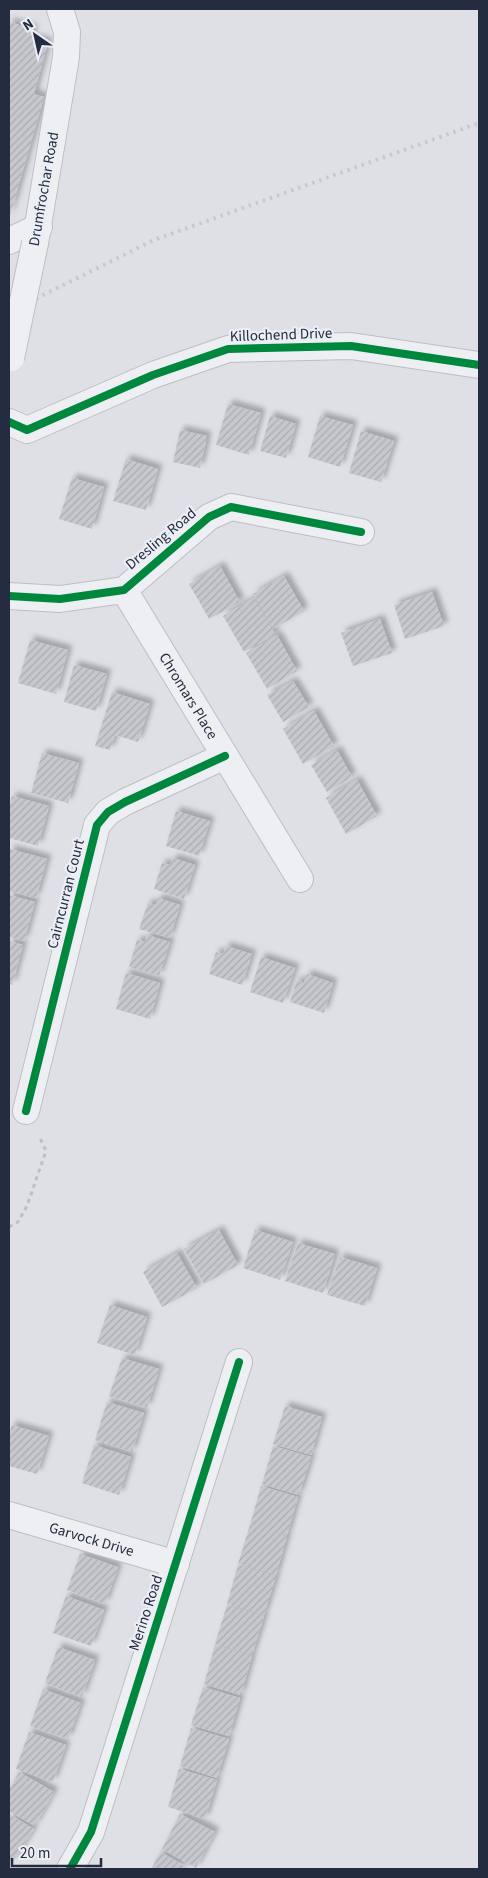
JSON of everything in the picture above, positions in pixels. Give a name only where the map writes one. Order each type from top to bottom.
[{"type":"street","name":"Drumfrochar Road","points":[[10,363],[37,235],[66,57],[67,32],[60,9]]},
{"type":"street","points":[[9,241],[37,235]]},
{"type":"street","name":"Killochend Drive","points":[[9,422],[28,430],[153,375],[228,349],[352,346],[479,365]]},
{"type":"street","name":"Dresling Road","points":[[9,596],[60,599],[124,590],[208,517],[231,507],[361,532]]},
{"type":"street","name":"Chromars Place","points":[[124,590],[300,879]]},
{"type":"street","name":"Cairncurran Court","points":[[26,1111],[97,826],[108,812],[125,802],[225,756]]},
{"type":"street","name":"Merino Road","points":[[70,1869],[91,1832],[239,1362]]},
{"type":"street","name":"Garvock Drive","points":[[9,1515],[176,1564]]},
{"type":"path","points":[[9,1228],[18,1222],[28,1206],[46,1150],[26,1111]]},
{"type":"building","points":[[9,22],[33,29],[31,38],[48,42],[34,94],[44,97],[9,219]]},
{"type":"building","points":[[228,404],[261,413],[249,455],[216,445]]},
{"type":"building","points":[[270,416],[296,424],[286,458],[260,451]]},
{"type":"building","points":[[320,416],[353,425],[340,467],[308,457]]},
{"type":"building","points":[[180,430],[207,436],[200,468],[173,462]]},
{"type":"building","points":[[361,431],[394,441],[381,482],[349,473]]},
{"type":"building","points":[[126,459],[158,469],[146,510],[113,501]]},
{"type":"building","points":[[72,478],[104,487],[92,529],[59,519]]},
{"type":"building","points":[[220,566],[240,602],[209,619],[189,584]]},
{"type":"building","points":[[284,576],[304,611],[273,629],[253,594]]},
{"type":"building","points":[[432,592],[444,626],[405,639],[394,605]]},
{"type":"building","points":[[254,598],[275,634],[244,652],[223,616]]},
{"type":"building","points":[[380,619],[392,653],[353,666],[341,633]]},
{"type":"building","points":[[277,635],[297,671],[267,689],[246,653]]},
{"type":"building","points":[[30,640],[68,650],[56,694],[18,683]]},
{"type":"building","points":[[74,665],[107,674],[96,711],[64,702]]},
{"type":"building","points":[[293,681],[309,707],[283,722],[267,695]]},
{"type":"building","points":[[112,692],[150,704],[138,742],[115,735],[110,750],[95,746]]},
{"type":"building","points":[[314,711],[334,746],[303,764],[283,729]]},
{"type":"building","points":[[337,750],[352,777],[327,792],[311,765]]},
{"type":"building","points":[[42,753],[79,763],[68,803],[31,793]]},
{"type":"building","points":[[357,780],[377,816],[346,834],[326,798]]},
{"type":"building","points":[[12,796],[49,806],[38,846],[9,838],[9,809]]},
{"type":"building","points":[[176,811],[210,821],[199,856],[166,846]]},
{"type":"building","points":[[10,849],[47,859],[36,898],[9,891]]},
{"type":"building","points":[[173,858],[195,865],[184,899],[154,889],[162,863],[170,865]]},
{"type":"building","points":[[9,895],[35,902],[24,941],[9,937]]},
{"type":"building","points":[[158,898],[180,905],[170,938],[139,929],[148,903],[156,905]]},
{"type":"building","points":[[147,935],[170,942],[159,976],[129,967],[137,940],[145,942]]},
{"type":"building","points":[[9,941],[23,945],[12,985],[9,984]]},
{"type":"building","points":[[226,946],[252,954],[242,985],[209,974],[216,952],[223,954]]},
{"type":"building","points":[[261,957],[295,968],[283,1003],[250,992]]},
{"type":"building","points":[[126,973],[160,983],[150,1019],[116,1009]]},
{"type":"building","points":[[307,974],[333,983],[324,1013],[290,1002],[297,980],[304,983]]},
{"type":"building","points":[[219,1230],[238,1265],[204,1284],[184,1249]]},
{"type":"building","points":[[255,1230],[293,1242],[280,1280],[243,1268]]},
{"type":"building","points":[[298,1243],[335,1254],[323,1293],[285,1281]]},
{"type":"building","points":[[177,1253],[197,1288],[162,1307],[143,1272]]},
{"type":"building","points":[[340,1257],[377,1268],[365,1306],[327,1295]]},
{"type":"building","points":[[110,1305],[147,1317],[135,1355],[97,1343]]},
{"type":"building","points":[[122,1358],[159,1369],[147,1408],[109,1396]]},
{"type":"building","points":[[107,1402],[144,1413],[132,1452],[95,1440]]},
{"type":"building","points":[[285,1406],[322,1417],[311,1455],[273,1444]]},
{"type":"building","points":[[12,1425],[49,1436],[37,1474],[9,1466],[9,1434]]},
{"type":"building","points":[[94,1445],[131,1457],[119,1495],[82,1483]]},
{"type":"building","points":[[273,1446],[311,1457],[299,1495],[262,1484]]},
{"type":"building","points":[[261,1486],[298,1497],[287,1535],[250,1525]]},
{"type":"building","points":[[250,1525],[287,1536],[276,1575],[238,1564]]},
{"type":"building","points":[[80,1554],[118,1567],[105,1604],[67,1590]]},
{"type":"building","points":[[238,1565],[276,1576],[264,1615],[227,1604]]},
{"type":"building","points":[[66,1596],[104,1610],[91,1646],[53,1633]]},
{"type":"building","points":[[227,1605],[264,1616],[252,1655],[215,1644]]},
{"type":"building","points":[[215,1645],[252,1656],[241,1695],[204,1684]]},
{"type":"building","points":[[58,1647],[95,1660],[82,1697],[45,1683]]},
{"type":"building","points":[[203,1687],[240,1698],[229,1736],[191,1725]]},
{"type":"building","points":[[43,1689],[81,1703],[68,1739],[30,1726]]},
{"type":"building","points":[[191,1728],[229,1739],[217,1778],[180,1766]]},
{"type":"building","points":[[29,1732],[66,1745],[53,1782],[16,1769]]},
{"type":"building","points":[[179,1769],[217,1780],[205,1819],[168,1807]]},
{"type":"building","points":[[19,1772],[54,1792],[35,1826],[9,1811],[9,1790]]},
{"type":"building","points":[[9,1814],[34,1829],[13,1862],[9,1859]]},
{"type":"building","points":[[180,1814],[215,1832],[196,1868],[162,1849]]},
{"type":"building","points":[[161,1852],[189,1869],[151,1869]]},
{"type":"railway","points":[[9,312],[154,240],[479,123]]},
{"type":"cycle path","points":[[9,422],[27,430],[153,375],[228,349],[351,346],[479,365]]},
{"type":"cycle path","points":[[9,596],[60,599],[124,590],[209,517],[231,507],[361,532]]},
{"type":"cycle path","points":[[26,1111],[97,825],[108,812],[125,802],[225,756]]},
{"type":"cycle path","points":[[70,1869],[91,1832],[239,1362]]}]
